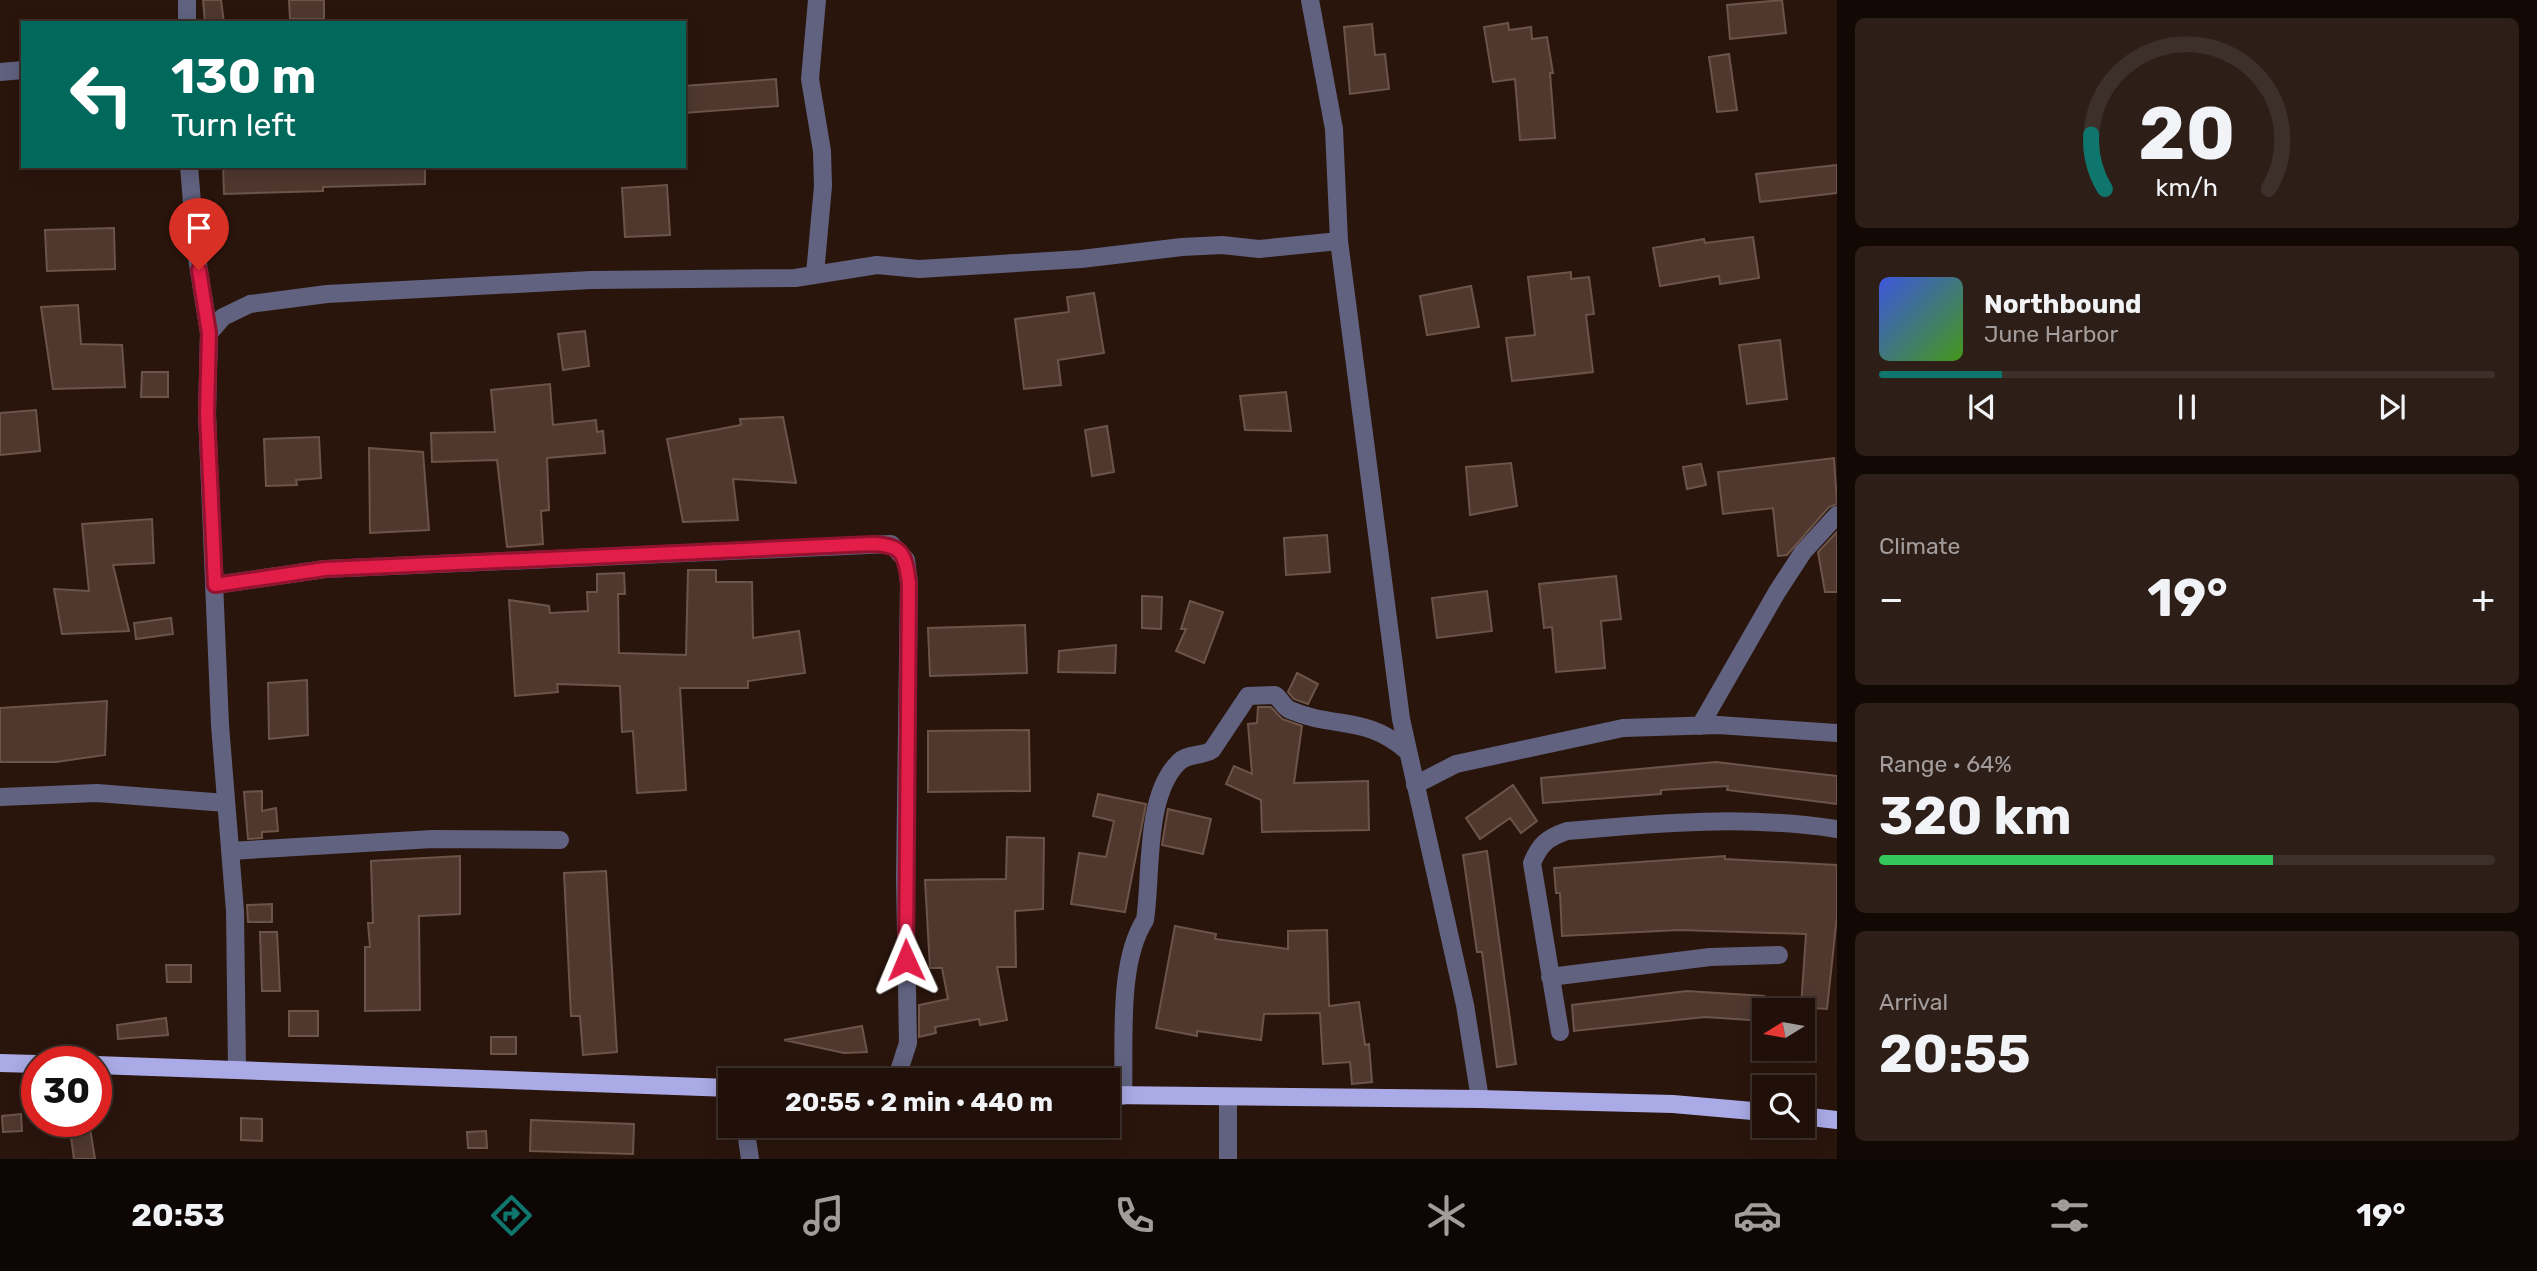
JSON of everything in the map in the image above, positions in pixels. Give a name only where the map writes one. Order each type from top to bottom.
[{"type":"main road","points":[[0,1063],[21,1064]]},
{"type":"main road","points":[[112,1065],[718,1088]]},
{"type":"main road","points":[[1120,1096],[1480,1099],[1672,1104],[1752,1111]]},
{"type":"main road","points":[[1815,1117],[1837,1120]]},
{"type":"street","points":[[187,0],[187,21]]},
{"type":"street","points":[[815,274],[823,186],[822,151],[810,79],[817,0]]},
{"type":"street","points":[[1310,0],[1334,129],[1339,241],[1392,661],[1407,751],[1465,1005],[1480,1099]]},
{"type":"street","points":[[0,72],[21,70]]},
{"type":"street","points":[[189,168],[196,251],[209,333],[207,414],[220,725],[235,911],[237,1068]]},
{"type":"street","points":[[209,333],[223,317],[250,304],[327,294],[591,280],[795,278],[877,265],[919,269],[1081,259],[1182,247],[1222,245],[1259,249],[1339,241]]},
{"type":"street","points":[[1700,726],[1777,592],[1803,552],[1837,515]]},
{"type":"street","points":[[215,585],[325,569],[891,544],[906,561],[909,583],[905,878],[908,1043],[900,1068]]},
{"type":"street","points":[[1119,1068],[1127,977],[1136,933],[1145,920],[1159,796],[1173,769],[1186,757],[1212,750],[1248,696],[1254,694],[1275,695],[1286,709],[1324,720],[1370,726],[1383,731],[1407,751]]},
{"type":"street","points":[[1415,785],[1456,764],[1623,728],[1767,726],[1837,733]]},
{"type":"street","points":[[0,797],[97,793],[226,803]]},
{"type":"street","points":[[1560,1032],[1532,863],[1539,846],[1549,837],[1567,831],[1699,820],[1787,822],[1837,830]]},
{"type":"street","points":[[230,851],[433,839],[560,840]]},
{"type":"street","points":[[1550,977],[1710,957],[1779,955]]},
{"type":"street","points":[[1228,1097],[1228,1159]]},
{"type":"street","points":[[748,1138],[750,1159]]},
{"type":"building","points":[[203,0],[221,0],[224,21],[205,21]]},
{"type":"building","points":[[289,0],[324,0],[324,19],[290,19]]},
{"type":"building","points":[[1782,0],[1786,33],[1730,39],[1727,5]]},
{"type":"building","points":[[1508,23],[1509,30],[1531,27],[1532,39],[1547,37],[1553,73],[1550,73],[1555,138],[1520,140],[1515,79],[1493,82],[1484,27]]},
{"type":"building","points":[[1372,24],[1375,55],[1385,54],[1389,89],[1350,94],[1344,27]]},
{"type":"building","points":[[1729,54],[1737,110],[1717,112],[1709,57]]},
{"type":"building","points":[[776,79],[778,106],[686,113],[686,86]]},
{"type":"building","points":[[1837,165],[1837,193],[1760,202],[1756,174]]},
{"type":"building","points":[[223,168],[425,168],[425,184],[224,194]]},
{"type":"building","points":[[667,185],[670,235],[625,237],[622,188]]},
{"type":"building","points":[[114,228],[115,269],[47,271],[45,230]]},
{"type":"building","points":[[1753,237],[1759,278],[1720,284],[1719,276],[1660,286],[1653,248],[1704,239],[1705,243]]},
{"type":"building","points":[[1571,272],[1571,279],[1589,277],[1594,314],[1586,315],[1593,372],[1512,381],[1506,338],[1535,335],[1528,277]]},
{"type":"building","points":[[1471,286],[1479,327],[1427,335],[1420,296]]},
{"type":"building","points":[[1094,293],[1104,353],[1058,360],[1061,385],[1024,389],[1015,319],[1069,312],[1067,297]]},
{"type":"building","points":[[78,305],[81,344],[122,345],[125,387],[53,389],[41,307]]},
{"type":"building","points":[[585,331],[589,366],[563,370],[558,334]]},
{"type":"building","points":[[1780,340],[1787,399],[1747,404],[1739,345]]},
{"type":"building","points":[[142,372],[168,372],[168,397],[141,397]]},
{"type":"building","points":[[550,384],[553,425],[596,420],[597,432],[603,431],[605,453],[547,458],[549,510],[541,511],[543,544],[507,547],[497,460],[432,462],[431,433],[495,432],[491,390]]},
{"type":"building","points":[[1286,392],[1291,431],[1245,430],[1240,396]]},
{"type":"building","points":[[36,410],[40,451],[0,455],[0,413]]},
{"type":"building","points":[[783,417],[796,483],[733,479],[738,520],[683,522],[667,439],[741,425],[740,419]]},
{"type":"building","points":[[1107,426],[1114,472],[1092,476],[1085,430]]},
{"type":"building","points":[[319,437],[321,478],[296,480],[297,485],[266,486],[264,439]]},
{"type":"building","points":[[369,448],[423,452],[429,530],[370,533]]},
{"type":"building","points":[[1834,458],[1837,504],[1829,507],[1787,555],[1778,556],[1773,508],[1723,514],[1718,472]]},
{"type":"building","points":[[1511,463],[1517,506],[1470,515],[1466,467]]},
{"type":"building","points":[[1701,464],[1706,485],[1687,489],[1683,467]]},
{"type":"building","points":[[152,519],[154,563],[113,565],[129,631],[62,634],[54,589],[89,591],[82,524]]},
{"type":"building","points":[[1837,532],[1837,592],[1825,592],[1818,552]]},
{"type":"building","points":[[1327,535],[1330,572],[1286,575],[1284,538]]},
{"type":"building","points":[[688,570],[716,570],[716,582],[752,582],[753,638],[799,631],[805,673],[748,681],[748,688],[680,688],[686,790],[637,793],[633,731],[622,732],[620,686],[557,684],[558,692],[515,696],[509,600],[549,606],[550,613],[588,611],[587,592],[597,592],[597,574],[624,573],[625,594],[618,594],[619,653],[686,655]]},
{"type":"building","points":[[1616,576],[1621,619],[1601,621],[1605,668],[1556,672],[1552,627],[1544,628],[1539,584]]},
{"type":"building","points":[[1487,591],[1492,631],[1437,638],[1432,598]]},
{"type":"building","points":[[1142,596],[1162,597],[1161,629],[1142,628]]},
{"type":"building","points":[[1190,601],[1223,612],[1204,663],[1176,651],[1186,629],[1181,629]]},
{"type":"building","points":[[171,618],[173,634],[136,639],[134,623]]},
{"type":"building","points":[[1025,625],[1027,673],[930,676],[928,628]]},
{"type":"building","points":[[1116,645],[1115,673],[1058,672],[1059,651]]},
{"type":"building","points":[[1297,673],[1318,684],[1308,704],[1294,699],[1288,692]]},
{"type":"building","points":[[307,680],[308,735],[269,739],[268,683]]},
{"type":"building","points":[[107,701],[105,755],[56,762],[0,762],[0,708]]},
{"type":"building","points":[[1258,707],[1271,707],[1282,719],[1302,726],[1294,783],[1368,781],[1369,830],[1262,832],[1261,800],[1226,784],[1234,766],[1252,774],[1248,724],[1257,723]]},
{"type":"building","points":[[1029,730],[1030,791],[928,792],[928,731]]},
{"type":"building","points":[[1716,762],[1837,776],[1837,804],[1727,790],[1728,786],[1661,790],[1661,794],[1543,803],[1541,778]]},
{"type":"building","points":[[1513,785],[1537,821],[1521,833],[1510,818],[1480,839],[1466,818]]},
{"type":"building","points":[[262,791],[262,811],[276,808],[278,831],[262,832],[262,838],[248,839],[244,792]]},
{"type":"building","points":[[1098,794],[1146,804],[1125,912],[1071,904],[1079,853],[1106,857],[1114,821],[1093,816]]},
{"type":"building","points":[[1168,809],[1211,819],[1203,854],[1162,845]]},
{"type":"building","points":[[1007,837],[1044,838],[1043,909],[1015,911],[1016,967],[997,967],[1007,1020],[980,1025],[979,1019],[935,1027],[936,1033],[919,1037],[919,1005],[948,999],[942,968],[930,968],[925,880],[1006,879]]},
{"type":"building","points":[[1487,851],[1516,1064],[1497,1067],[1482,952],[1477,952],[1463,855]]},
{"type":"building","points":[[460,856],[460,914],[419,916],[420,1010],[365,1011],[365,947],[370,947],[368,923],[373,923],[371,861]]},
{"type":"building","points":[[1725,856],[1725,859],[1837,865],[1837,916],[1827,1009],[1815,1008],[1815,998],[1802,998],[1806,934],[1679,930],[1562,936],[1560,893],[1556,893],[1554,868]]},
{"type":"building","points":[[606,871],[617,1052],[583,1055],[580,1016],[571,1016],[564,873]]},
{"type":"building","points":[[272,904],[272,922],[248,922],[247,905]]},
{"type":"building","points":[[1175,926],[1216,934],[1215,939],[1288,949],[1288,931],[1327,930],[1329,1006],[1359,1002],[1365,1045],[1369,1044],[1372,1082],[1352,1084],[1350,1062],[1323,1064],[1320,1013],[1264,1014],[1261,1040],[1197,1031],[1197,1036],[1156,1028]]},
{"type":"building","points":[[260,932],[277,932],[280,991],[262,991]]},
{"type":"building","points":[[166,965],[191,965],[191,982],[167,982]]},
{"type":"building","points":[[1687,991],[1764,996],[1752,998],[1752,1020],[1705,1017],[1574,1031],[1572,1005]]},
{"type":"building","points":[[289,1011],[318,1011],[318,1036],[289,1036]]},
{"type":"building","points":[[166,1018],[168,1035],[118,1039],[117,1025]]},
{"type":"building","points":[[862,1026],[867,1052],[844,1053],[784,1040]]},
{"type":"building","points":[[491,1037],[516,1037],[516,1054],[491,1054]]},
{"type":"building","points":[[21,1114],[21,1131],[3,1132],[2,1116]]},
{"type":"building","points":[[241,1118],[262,1119],[262,1141],[241,1140]]},
{"type":"building","points":[[531,1120],[634,1124],[633,1154],[530,1151]]},
{"type":"building","points":[[486,1131],[487,1148],[468,1148],[467,1132]]},
{"type":"building","points":[[71,1137],[91,1137],[95,1159],[74,1159]]},
{"type":"route","points":[[199,270],[209,333],[207,414],[215,585],[325,569],[451,562],[872,544],[891,544],[901,553],[906,561],[909,583],[906,960]]}]
